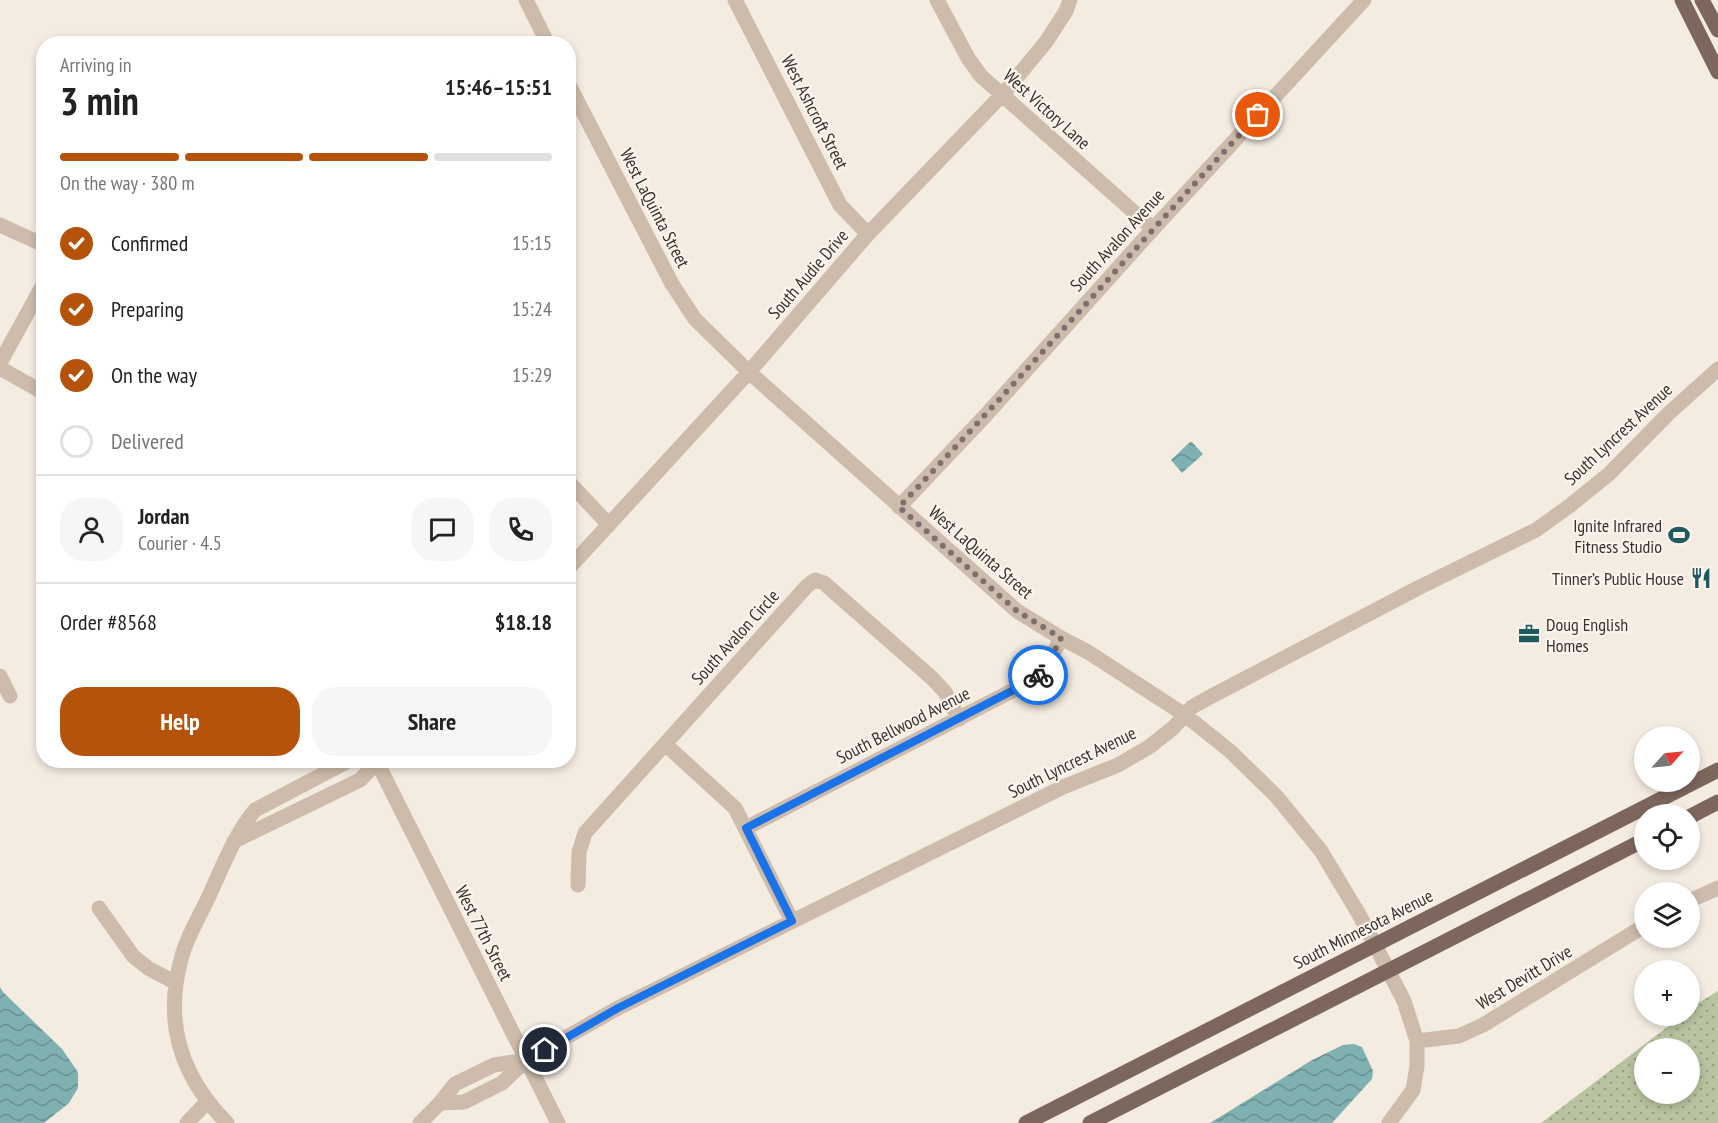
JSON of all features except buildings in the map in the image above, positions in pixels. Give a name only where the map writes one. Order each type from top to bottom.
[{"type":"main road","points":[[1682,0],[1718,72]]},
{"type":"main road","points":[[1702,0],[1718,30]]},
{"type":"main road","name":"South Minnesota Avenue","points":[[1026,1123],[1718,770]]},
{"type":"main road","points":[[1700,811],[1718,802]]},
{"type":"main road","points":[[1090,1123],[1634,845]]},
{"type":"street","points":[[526,0],[544,36]]},
{"type":"street","name":"West Ashcroft Street","points":[[735,0],[840,204],[868,234]]},
{"type":"street","name":"West Victory Lane","points":[[937,0],[968,58],[981,76],[1153,229]]},
{"type":"street","name":"South Audie Drive","points":[[576,560],[749,372],[868,234],[1002,95],[1046,42],[1066,11],[1070,0]]},
{"type":"street","name":"South Avalon Avenue","points":[[899,507],[985,416],[1364,0]]},
{"type":"street","name":"West LaQuinta Street","points":[[576,98],[672,284],[694,319],[749,372],[1017,611],[1088,652],[1185,715],[1230,751],[1277,798],[1321,851],[1404,1001],[1417,1041],[1418,1066],[1413,1090],[1389,1123]]},
{"type":"street","points":[[0,225],[36,241]]},
{"type":"street","points":[[0,363],[36,298]]},
{"type":"street","points":[[0,368],[36,388]]},
{"type":"street","name":"South Lyncrest Avenue","points":[[526,1060],[618,1008],[792,921],[1063,787],[1118,765],[1149,747],[1173,728],[1192,708],[1210,697],[1536,530],[1609,474],[1669,412],[1718,369]]},
{"type":"street","points":[[576,490],[609,525]]},
{"type":"street","name":"South Avalon Circle","points":[[578,885],[579,852],[585,833],[807,586],[815,580],[824,583],[933,679],[945,692],[959,719]]},
{"type":"street","name":"South Bellwood Avenue","points":[[746,828],[1035,679],[1048,664],[1061,638]]},
{"type":"street","points":[[0,676],[10,696]]},
{"type":"street","points":[[665,744],[735,808],[792,921]]},
{"type":"street","points":[[227,1123],[213,1110],[191,1077],[176,1040],[174,993],[182,954],[234,841],[255,810],[335,768]]},
{"type":"street","points":[[234,841],[360,780],[369,768]]},
{"type":"street","name":"West 77th Street","points":[[378,768],[558,1123]]},
{"type":"street","points":[[1700,896],[1718,888]]},
{"type":"street","points":[[99,908],[133,956],[148,968],[176,983]]},
{"type":"street","name":"West Devitt Drive","points":[[1417,1041],[1459,1036],[1483,1025],[1634,932]]},
{"type":"street","points":[[420,1123],[455,1084],[494,1065],[526,1060]]},
{"type":"street","points":[[187,1123],[208,1101]]},
{"type":"green space","points":[[1718,991],[1718,1123],[1541,1123],[1634,1052],[1634,1104],[1700,1104],[1700,1038],[1653,1038],[1669,1026],[1700,1026],[1700,1002]]},
{"type":"water","points":[[1190,442],[1203,454],[1182,473],[1171,460]]},
{"type":"water","points":[[0,987],[62,1049],[78,1072],[78,1088],[69,1103],[44,1123],[0,1123]]},
{"type":"water","points":[[1354,1044],[1362,1047],[1373,1071],[1372,1079],[1332,1123],[1210,1123],[1312,1060],[1343,1045]]},
{"type":"way so far","points":[[1038,675],[1048,664],[1061,638],[1017,611],[899,507],[985,416],[1258,115]]},
{"type":"place","name":"Ignite Infrared Fitness Studio","points":[[1679,535]]},
{"type":"place","name":"Tinner’s Public House","points":[[1701,578]]},
{"type":"place","name":"Doug English Homes","points":[[1529,634]]},
{"type":"route","points":[[545,1050],[618,1008],[792,921],[746,828],[978,709],[1035,679],[1038,675]]}]
